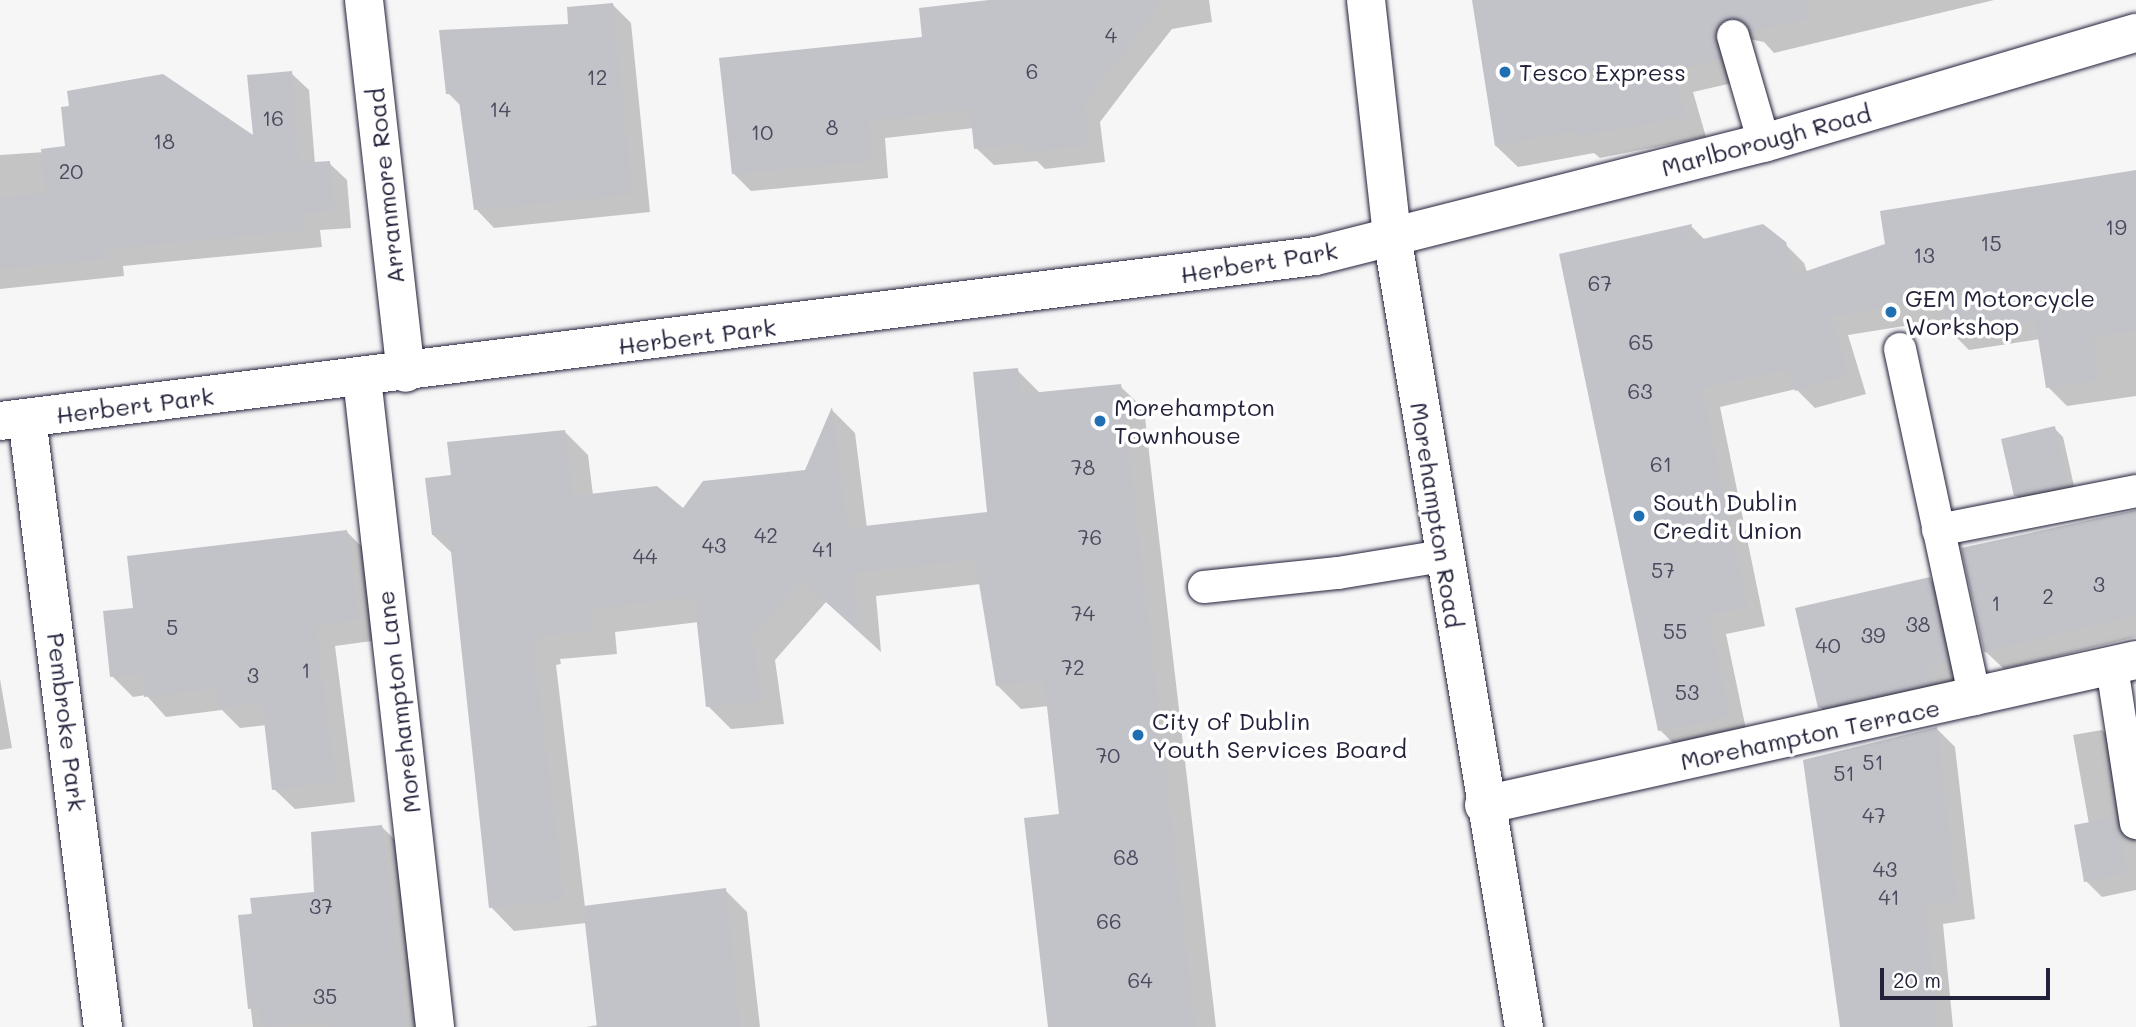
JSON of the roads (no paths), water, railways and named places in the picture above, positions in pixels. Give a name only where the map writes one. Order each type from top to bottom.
[{"type":"street","name":"Arranmore Road","points":[[364,0],[406,373]]},
{"type":"street","name":"Morehampton Road","points":[[1366,0],[1392,236],[1484,804],[1524,1027]]},
{"type":"street","name":"Marlborough Road","points":[[1392,236],[1764,143],[2136,33]]},
{"type":"street","name":"Herbert Park","points":[[13,419],[406,373],[1244,268],[1316,256],[1392,236]]},
{"type":"street","name":"Morehampton Lane","points":[[362,378],[435,1027]]},
{"type":"street","name":"Pembroke Park","points":[[13,419],[103,1027]]},
{"type":"street","name":"Morehampton Terrace","points":[[1484,804],[1975,699],[2124,663]]},
{"type":"lane","points":[[1733,36],[1764,143]]},
{"type":"lane","points":[[1900,349],[1975,699]]},
{"type":"lane","points":[[1938,530],[2136,491]]},
{"type":"lane","points":[[1204,587],[1338,573],[1443,556]]},
{"type":"lane","points":[[2124,663],[2136,823]]},
{"type":"place","name":"Tesco Express","points":[[1505,72]]},
{"type":"place","name":"GEM Motorcycle Workshop","points":[[1891,312]]},
{"type":"place","name":"Morehampton Townhouse","points":[[1100,421]]},
{"type":"place","name":"South Dublin Credit Union","points":[[1639,516]]},
{"type":"place","name":"City of Dublin Youth Services Board","points":[[1138,735]]}]
